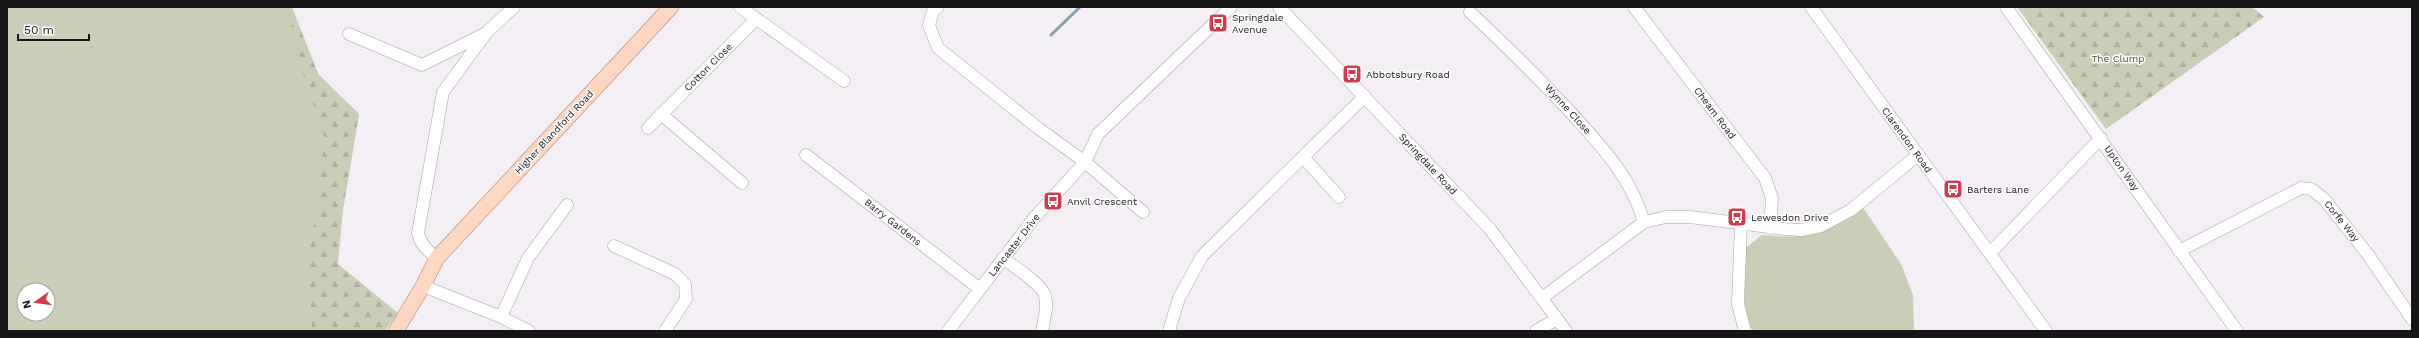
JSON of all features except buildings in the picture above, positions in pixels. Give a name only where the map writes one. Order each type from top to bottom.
[{"type":"main road","name":"Higher Blandford Road","points":[[396,331],[423,286],[437,258],[671,7]]},
{"type":"street","points":[[437,258],[424,247],[419,240],[418,233],[443,92],[487,32],[514,7]]},
{"type":"street","points":[[740,7],[755,20],[844,81]]},
{"type":"street","points":[[938,7],[933,11],[929,25],[938,48],[1038,128],[1085,162],[1143,212]]},
{"type":"street","points":[[1085,162],[1098,134],[1231,7]]},
{"type":"street","name":"Springdale Road","points":[[1279,7],[1490,229],[1566,331]]},
{"type":"street","name":"Cheam Road","points":[[1634,7],[1765,178],[1772,198],[1770,228]]},
{"type":"street","name":"Clarendon Road","points":[[1811,7],[2046,331]]},
{"type":"street","name":"Upton Way","points":[[2006,7],[2101,138],[2179,251],[2237,331]]},
{"type":"street","name":"Wynne Close","points":[[1470,12],[1534,73],[1612,158],[1638,201],[1644,222]]},
{"type":"street","name":"Cotton Close","points":[[648,128],[755,20]]},
{"type":"street","points":[[349,34],[422,65],[487,32]]},
{"type":"street","points":[[1169,331],[1179,298],[1202,256],[1364,96]]},
{"type":"street","points":[[661,114],[742,183]]},
{"type":"street","points":[[1990,253],[2101,138]]},
{"type":"street","name":"Barry Gardens","points":[[806,155],[980,289]]},
{"type":"street","points":[[1542,298],[1644,222],[1666,217],[1690,217],[1770,228],[1801,230],[1821,226],[1851,210],[1918,155]]},
{"type":"street","points":[[1303,157],[1340,197]]},
{"type":"street","name":"Lancaster Drive","points":[[948,331],[1035,217],[1085,162]]},
{"type":"street","name":"Corfe Way","points":[[2179,251],[2301,188],[2311,189],[2324,200],[2369,256],[2412,319]]},
{"type":"street","points":[[501,317],[528,258],[561,222],[567,205]]},
{"type":"street","points":[[1741,224],[1738,304],[1745,331]]},
{"type":"street","points":[[614,246],[636,250],[675,274],[685,284],[686,299],[664,331]]},
{"type":"street","points":[[1003,258],[1037,285],[1045,295],[1042,331]]},
{"type":"street","points":[[423,286],[501,317],[529,331]]},
{"type":"street","points":[[1536,331],[1558,319]]},
{"type":"green space","points":[[7,7],[292,7],[318,74],[359,114],[343,209],[329,331],[7,331]]},
{"type":"green space","name":"The Clump","points":[[2017,7],[2252,7],[2264,17],[2106,129]]},
{"type":"green space","points":[[298,23],[318,74],[359,114],[343,209],[338,264],[398,313],[385,331],[312,331],[309,260],[325,139],[297,56],[291,25]]},
{"type":"green space","points":[[1862,206],[1901,264],[1913,295],[1914,331],[1753,331],[1745,315],[1743,250],[1762,235],[1804,235],[1827,229],[1838,224]]},
{"type":"waterway","points":[[1051,35],[1080,7]]},
{"type":"place","name":"Springdale Avenue","points":[[1218,23]]},
{"type":"place","name":"Abbotsbury Road","points":[[1352,74]]},
{"type":"place","name":"Barters Lane","points":[[1953,189]]},
{"type":"place","name":"Anvil Crescent","points":[[1053,201]]},
{"type":"place","name":"Lewesdon Drive","points":[[1737,217]]}]
